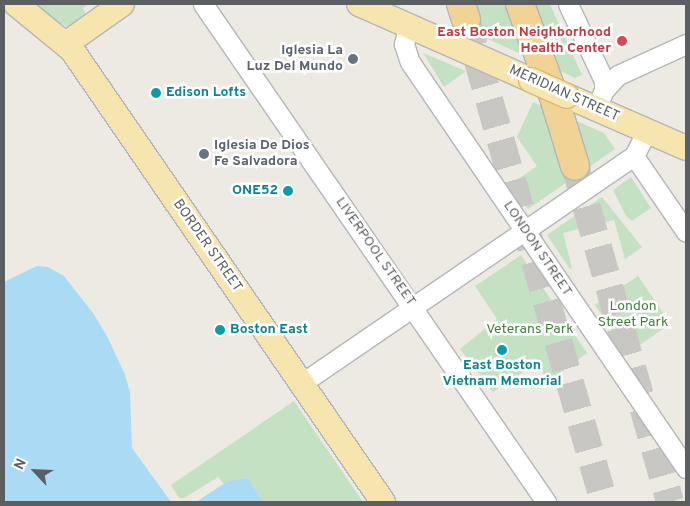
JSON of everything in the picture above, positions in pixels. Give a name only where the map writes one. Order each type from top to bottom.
[{"type":"highway","points":[[520,4],[553,94],[575,166]]},
{"type":"main road","name":"BORDER STREET","points":[[16,4],[67,44],[383,502]]},
{"type":"main road","points":[[67,44],[122,4]]},
{"type":"main road","name":"MERIDIAN STREET","points":[[373,7],[410,26],[567,96],[600,99],[647,131],[686,148]]},
{"type":"street","name":"LIVERPOOL STREET","points":[[203,4],[546,502]]},
{"type":"street","points":[[568,4],[603,78],[600,99]]},
{"type":"street","name":"LONDON STREET","points":[[410,26],[404,44],[408,59],[686,468]]},
{"type":"street","points":[[600,99],[618,75],[686,44]]},
{"type":"street","points":[[302,383],[634,156],[647,131]]},
{"type":"street","points":[[634,156],[686,232]]},
{"type":"green space","points":[[34,4],[89,4],[83,8],[88,18],[70,27],[65,26]]},
{"type":"green space","points":[[470,4],[510,4],[530,58],[452,23]]},
{"type":"green space","points":[[530,4],[550,4],[582,75],[575,78],[554,68]]},
{"type":"green space","points":[[423,53],[466,71],[444,87]]},
{"type":"green space","points":[[533,102],[604,133],[615,149],[528,209],[511,184],[537,166],[517,137]]},
{"type":"green space","points":[[631,177],[651,208],[632,221],[626,216],[613,190]]},
{"type":"green space","points":[[602,197],[642,247],[625,259],[614,220],[563,233],[572,268],[570,269],[547,235]]},
{"type":"green space","name":"Veterans Park","points":[[521,255],[587,353],[549,382],[537,363],[493,392],[460,349],[497,319],[475,286]]},
{"type":"green space","name":"London Street Park","points":[[638,276],[670,324],[627,353],[595,305]]},
{"type":"green space","points":[[294,401],[363,502],[263,502],[248,478],[228,481],[224,484],[218,477],[184,498],[179,498],[171,485]]},
{"type":"water","points":[[37,266],[48,267],[64,276],[93,313],[108,338],[125,375],[130,392],[132,448],[171,502],[4,502],[4,282]]},
{"type":"water","points":[[248,478],[263,502],[196,502],[228,481]]},
{"type":"tunnel","points":[[466,19],[604,502]]},
{"type":"tunnel","points":[[575,166],[670,502]]},
{"type":"place","name":"East Boston Neighborhood Health Center","points":[[622,41]]},
{"type":"place","name":"Iglesia La Luz Del Mundo","points":[[353,59]]},
{"type":"place","name":"Edison Lofts","points":[[156,93]]},
{"type":"place","name":"Iglesia De Dios Fe Salvadora","points":[[204,154]]},
{"type":"place","name":"ONE52","points":[[288,191]]},
{"type":"place","name":"Boston East","points":[[220,330]]},
{"type":"place","name":"East Boston Vietnam Memorial","points":[[502,350]]}]
